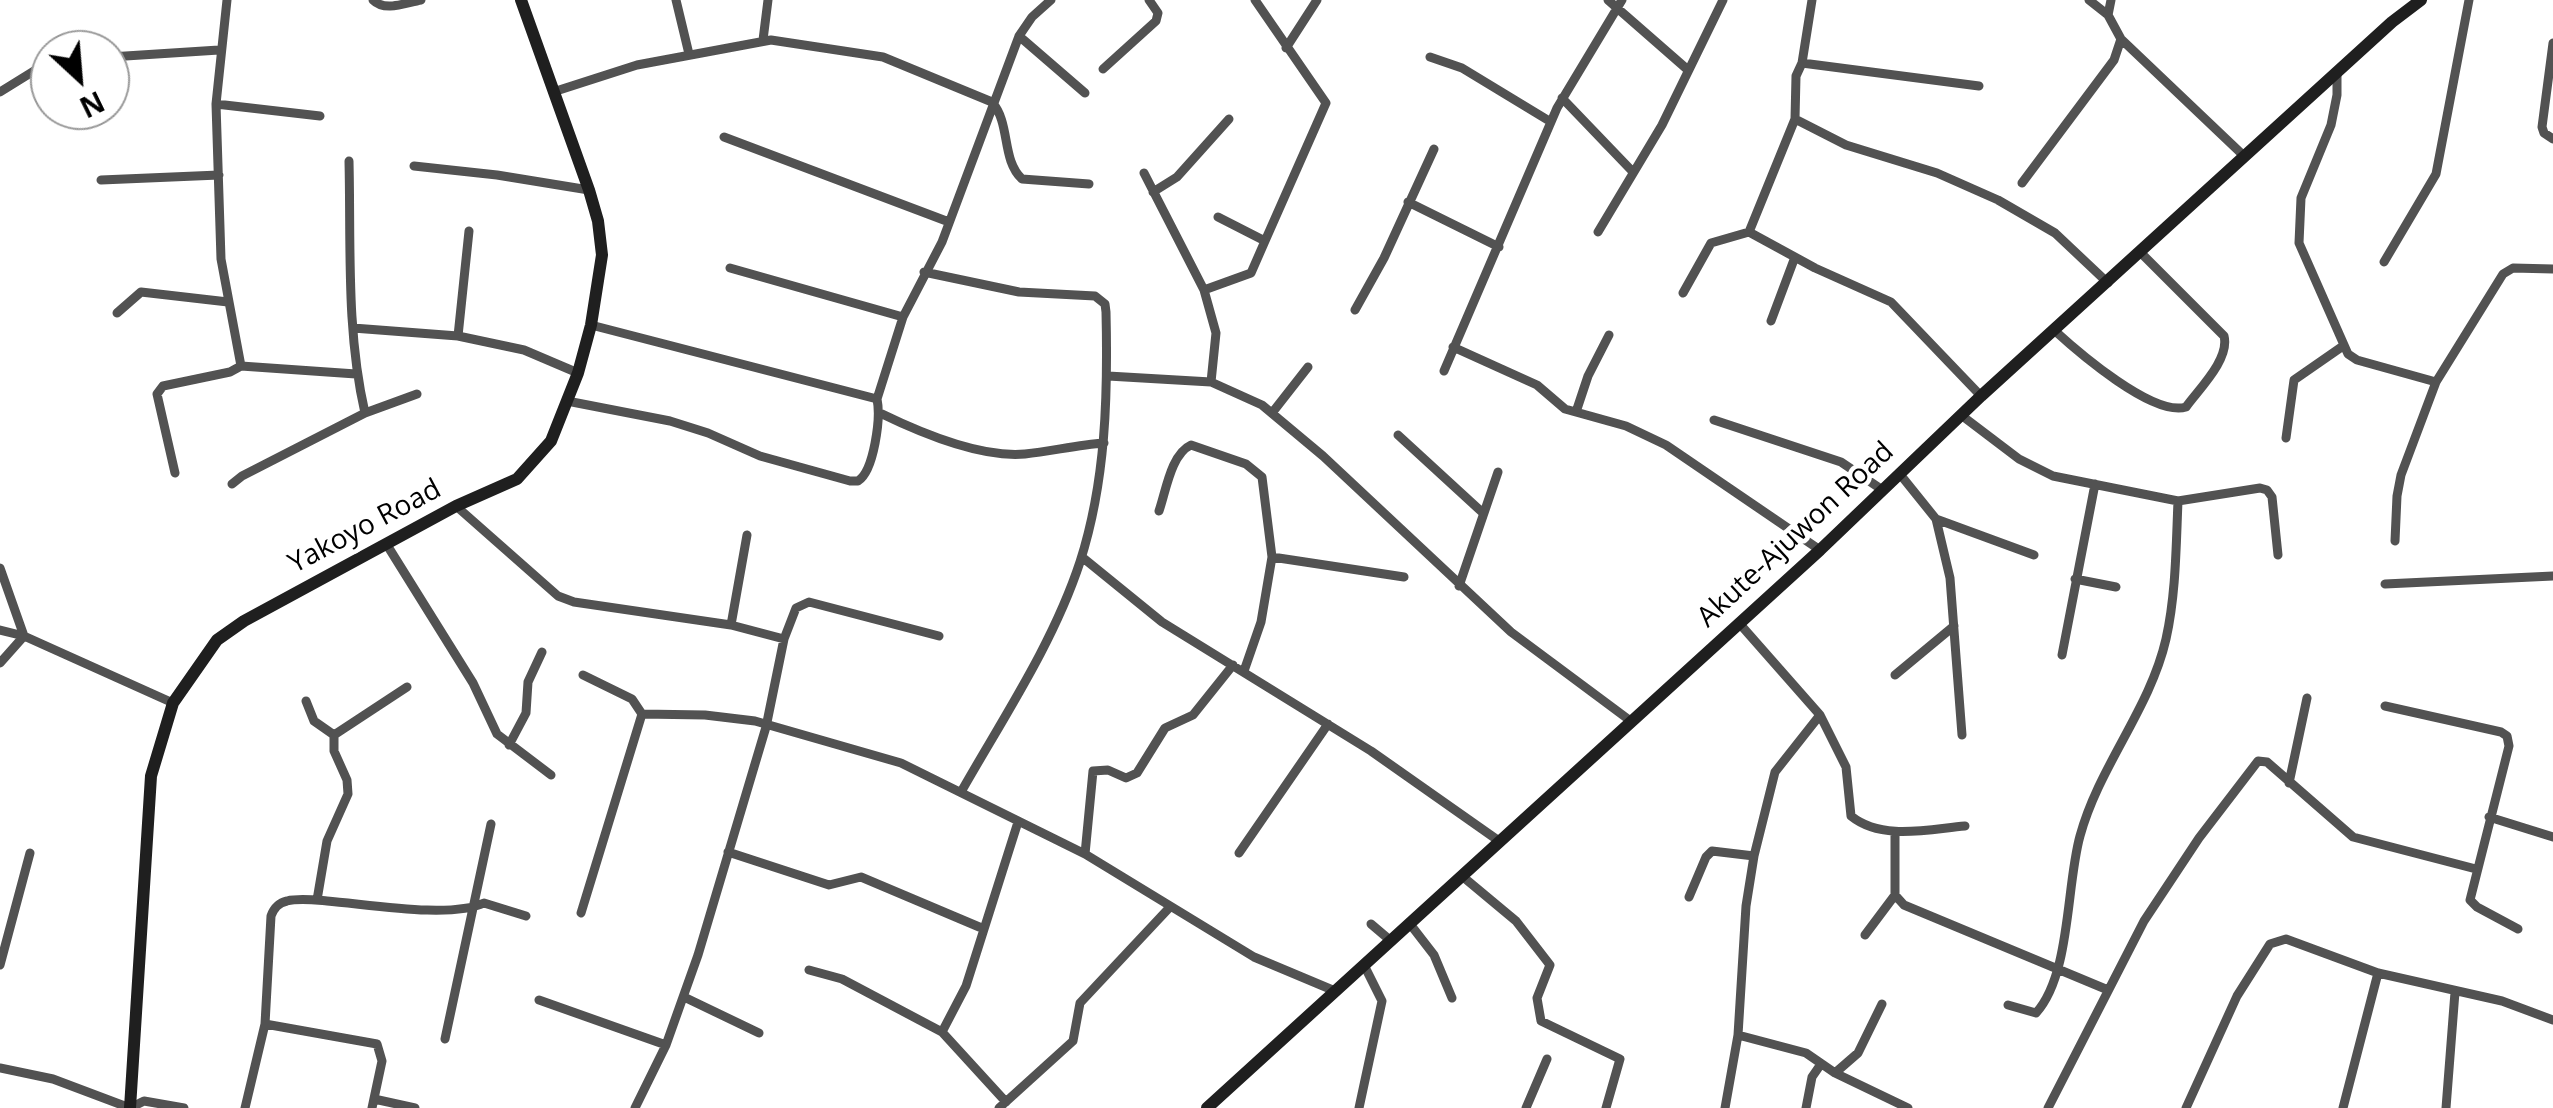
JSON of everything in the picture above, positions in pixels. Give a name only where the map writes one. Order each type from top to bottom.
[{"type":"main road","name":"Yakoyo Road","points":[[130,1108],[152,776],[173,702],[217,640],[244,621],[456,506],[517,479],[551,441],[578,373],[592,325],[602,255],[598,221],[522,0]]},
{"type":"main road","name":"Akute-Ajuwon Road","points":[[1207,1108],[1820,550],[1899,472],[2244,156],[2421,0]]},
{"type":"street","points":[[227,0],[216,104],[221,258],[241,366]]},
{"type":"street","points":[[373,0],[379,6],[421,0]]},
{"type":"street","points":[[676,0],[689,54]]},
{"type":"street","points":[[763,40],[768,0]]},
{"type":"street","points":[[567,401],[670,421],[760,456],[858,481],[867,472],[880,414],[877,399],[902,317],[949,222],[1019,36],[1051,0]]},
{"type":"street","points":[[1103,69],[1156,21],[1158,13],[1149,0]]},
{"type":"street","points":[[1204,290],[1250,273],[1326,102],[1255,0]]},
{"type":"street","points":[[1286,48],[1317,0]]},
{"type":"street","points":[[1608,0],[1620,4],[1688,70]]},
{"type":"street","points":[[1598,232],[1662,124],[1723,0]]},
{"type":"street","points":[[1749,232],[1794,119],[1796,76],[1802,63],[1812,0]]},
{"type":"street","points":[[2089,0],[2108,15],[2121,39],[2244,156]]},
{"type":"street","points":[[2108,15],[2111,0]]},
{"type":"street","points":[[2384,262],[2436,174],[2469,0]]},
{"type":"street","points":[[1444,371],[1562,98],[1620,4]]},
{"type":"street","points":[[1019,36],[1085,93]]},
{"type":"street","points":[[2022,183],[2114,60],[2121,39]]},
{"type":"street","points":[[553,92],[637,64],[763,40],[883,57],[992,102],[1002,113],[1017,176],[1089,184]]},
{"type":"street","points":[[2553,43],[2542,126],[2553,139]]},
{"type":"street","points":[[130,56],[219,50]]},
{"type":"street","points":[[1430,57],[1462,68],[1551,122]]},
{"type":"street","points":[[1802,63],[1978,86]]},
{"type":"street","points":[[0,92],[30,73]]},
{"type":"street","points":[[2336,74],[2337,95],[2331,126],[2300,198],[2299,242],[2343,346],[2357,360],[2436,382]]},
{"type":"street","points":[[1562,98],[1633,172]]},
{"type":"street","points":[[216,104],[320,116]]},
{"type":"street","points":[[1794,119],[1846,145],[1937,174],[1998,200],[2054,233],[2108,282]]},
{"type":"street","points":[[1154,192],[1176,177],[1228,120]]},
{"type":"street","points":[[724,137],[949,222]]},
{"type":"street","points":[[1355,310],[1384,258],[1434,148]]},
{"type":"street","points":[[349,161],[353,328],[356,374],[365,413]]},
{"type":"street","points":[[414,166],[588,190]]},
{"type":"street","points":[[1144,173],[1204,290],[1216,333],[1212,382]]},
{"type":"street","points":[[100,180],[219,175]]},
{"type":"street","points":[[1408,202],[1499,247]]},
{"type":"street","points":[[1218,217],[1265,241]]},
{"type":"street","points":[[458,336],[469,231]]},
{"type":"street","points":[[1683,293],[1711,243],[1749,232],[1891,302],[1982,396]]},
{"type":"street","points":[[2054,330],[2088,361],[2158,404],[2178,410],[2186,408],[2226,344],[2221,332],[2140,252]]},
{"type":"street","points":[[1771,321],[1795,257]]},
{"type":"street","points":[[730,268],[902,317]]},
{"type":"street","points":[[2396,541],[2397,496],[2402,474],[2436,382],[2503,274],[2513,268],[2553,268]]},
{"type":"street","points":[[924,272],[1019,292],[1101,298],[1106,312],[1104,443],[1082,558],[1044,647],[961,792]]},
{"type":"street","points":[[117,313],[141,292],[228,302]]},
{"type":"street","points":[[592,325],[877,399]]},
{"type":"street","points":[[353,328],[458,336],[524,350],[578,373]]},
{"type":"street","points":[[1576,412],[1588,376],[1609,335]]},
{"type":"street","points":[[2286,438],[2294,380],[2343,346]]},
{"type":"street","points":[[1454,348],[1538,386],[1554,403],[1626,426],[1666,444],[1820,550]]},
{"type":"street","points":[[175,472],[157,394],[163,386],[230,372],[241,366],[356,374]]},
{"type":"street","points":[[1272,412],[1308,367]]},
{"type":"street","points":[[1108,376],[1212,382],[1272,412],[1510,632],[1632,722]]},
{"type":"street","points":[[232,484],[365,413],[417,394]]},
{"type":"street","points":[[880,414],[921,433],[1022,455],[1104,443]]},
{"type":"street","points":[[1961,415],[2019,458],[2054,476],[2178,501],[2268,490],[2278,555]]},
{"type":"street","points":[[1714,420],[1841,462],[1881,489]]},
{"type":"street","points":[[1398,435],[1483,513]]},
{"type":"street","points":[[1159,510],[1184,448],[1200,445],[1246,464],[1262,477],[1272,557],[1261,622],[1244,671]]},
{"type":"street","points":[[1459,586],[1498,472]]},
{"type":"street","points":[[1899,472],[1936,519],[1950,578],[1962,736]]},
{"type":"street","points":[[2062,655],[2095,484]]},
{"type":"street","points":[[2008,1005],[2032,1013],[2040,1010],[2058,967],[2068,893],[2085,821],[2128,725],[2143,702],[2165,643],[2174,595],[2178,501]]},
{"type":"street","points":[[456,506],[558,596],[574,602],[732,626],[784,639]]},
{"type":"street","points":[[1936,519],[2034,555]]},
{"type":"street","points":[[732,626],[747,535]]},
{"type":"street","points":[[387,545],[473,684],[489,722],[508,745],[552,775]]},
{"type":"street","points":[[1272,557],[1404,576]]},
{"type":"street","points":[[1082,558],[1162,622],[1328,724],[1499,841]]},
{"type":"street","points":[[0,568],[24,636]]},
{"type":"street","points":[[2385,584],[2553,576]]},
{"type":"street","points":[[2075,579],[2116,587]]},
{"type":"street","points":[[635,1108],[684,997],[766,726],[784,639],[796,608],[809,602],[939,636]]},
{"type":"street","points":[[1739,624],[1820,715],[1846,768],[1851,816],[1857,822],[1895,832],[1965,826]]},
{"type":"street","points":[[1895,675],[1954,626]]},
{"type":"street","points":[[0,630],[24,636],[173,702]]},
{"type":"street","points":[[0,662],[24,636]]},
{"type":"street","points":[[508,745],[526,714],[528,682],[542,652]]},
{"type":"street","points":[[1085,854],[1093,772],[1108,770],[1126,778],[1137,773],[1165,728],[1193,715],[1233,664]]},
{"type":"street","points":[[583,676],[632,699],[642,714]]},
{"type":"street","points":[[334,735],[407,688]]},
{"type":"street","points":[[2289,783],[2307,698]]},
{"type":"street","points":[[306,702],[314,721],[334,735]]},
{"type":"street","points":[[2386,706],[2507,736],[2508,746],[2470,896],[2473,904],[2518,929]]},
{"type":"street","points":[[642,714],[755,721],[900,763],[1085,854],[1254,957],[1334,991]]},
{"type":"street","points":[[580,913],[642,714]]},
{"type":"street","points":[[1725,1108],[1738,1035],[1746,906],[1754,856],[1775,772],[1820,715]]},
{"type":"street","points":[[1239,853],[1328,724]]},
{"type":"street","points":[[317,900],[330,832],[348,794],[347,780],[334,751],[334,735]]},
{"type":"street","points":[[2048,1108],[2144,921],[2258,760],[2268,762],[2353,837],[2476,868]]},
{"type":"street","points":[[2489,817],[2553,836]]},
{"type":"street","points":[[942,1032],[966,986],[1018,822]]},
{"type":"street","points":[[445,1039],[491,824]]},
{"type":"street","points":[[1865,935],[1895,895],[1895,832]]},
{"type":"street","points":[[1689,897],[1712,850],[1754,856]]},
{"type":"street","points":[[728,852],[829,885],[861,877],[984,929]]},
{"type":"street","points":[[0,965],[30,853]]},
{"type":"street","points":[[1462,876],[1516,921],[1546,957],[1549,974],[1536,1006],[1541,1021],[1620,1059],[1606,1108]]},
{"type":"street","points":[[1895,895],[1904,905],[2108,990]]},
{"type":"street","points":[[246,1108],[264,1024],[273,910],[288,900],[448,910],[472,909],[484,903],[526,916]]},
{"type":"street","points":[[809,970],[842,979],[942,1032],[1002,1105],[1073,1040],[1080,1003],[1170,907]]},
{"type":"street","points":[[1371,924],[1391,942]]},
{"type":"street","points":[[1410,924],[1434,955],[1452,998]]},
{"type":"street","points":[[2186,1108],[2237,996],[2270,944],[2286,939],[2378,973],[2502,1001],[2553,1020]]},
{"type":"street","points":[[1359,1108],[1382,1002],[1364,965]]},
{"type":"street","points":[[2343,1108],[2378,973]]},
{"type":"street","points":[[2446,1108],[2455,992]]},
{"type":"street","points":[[684,997],[759,1033]]},
{"type":"street","points":[[539,1000],[666,1045]]},
{"type":"street","points":[[1835,1072],[1858,1053],[1882,1004]]},
{"type":"street","points":[[264,1024],[377,1044],[382,1060],[374,1103],[415,1108]]},
{"type":"street","points":[[1738,1035],[1806,1053],[1908,1108]]},
{"type":"street","points":[[1526,1108],[1547,1059]]},
{"type":"street","points":[[1806,1108],[1812,1077],[1821,1064]]},
{"type":"street","points":[[0,1068],[53,1079],[130,1108],[144,1101],[184,1108]]}]
